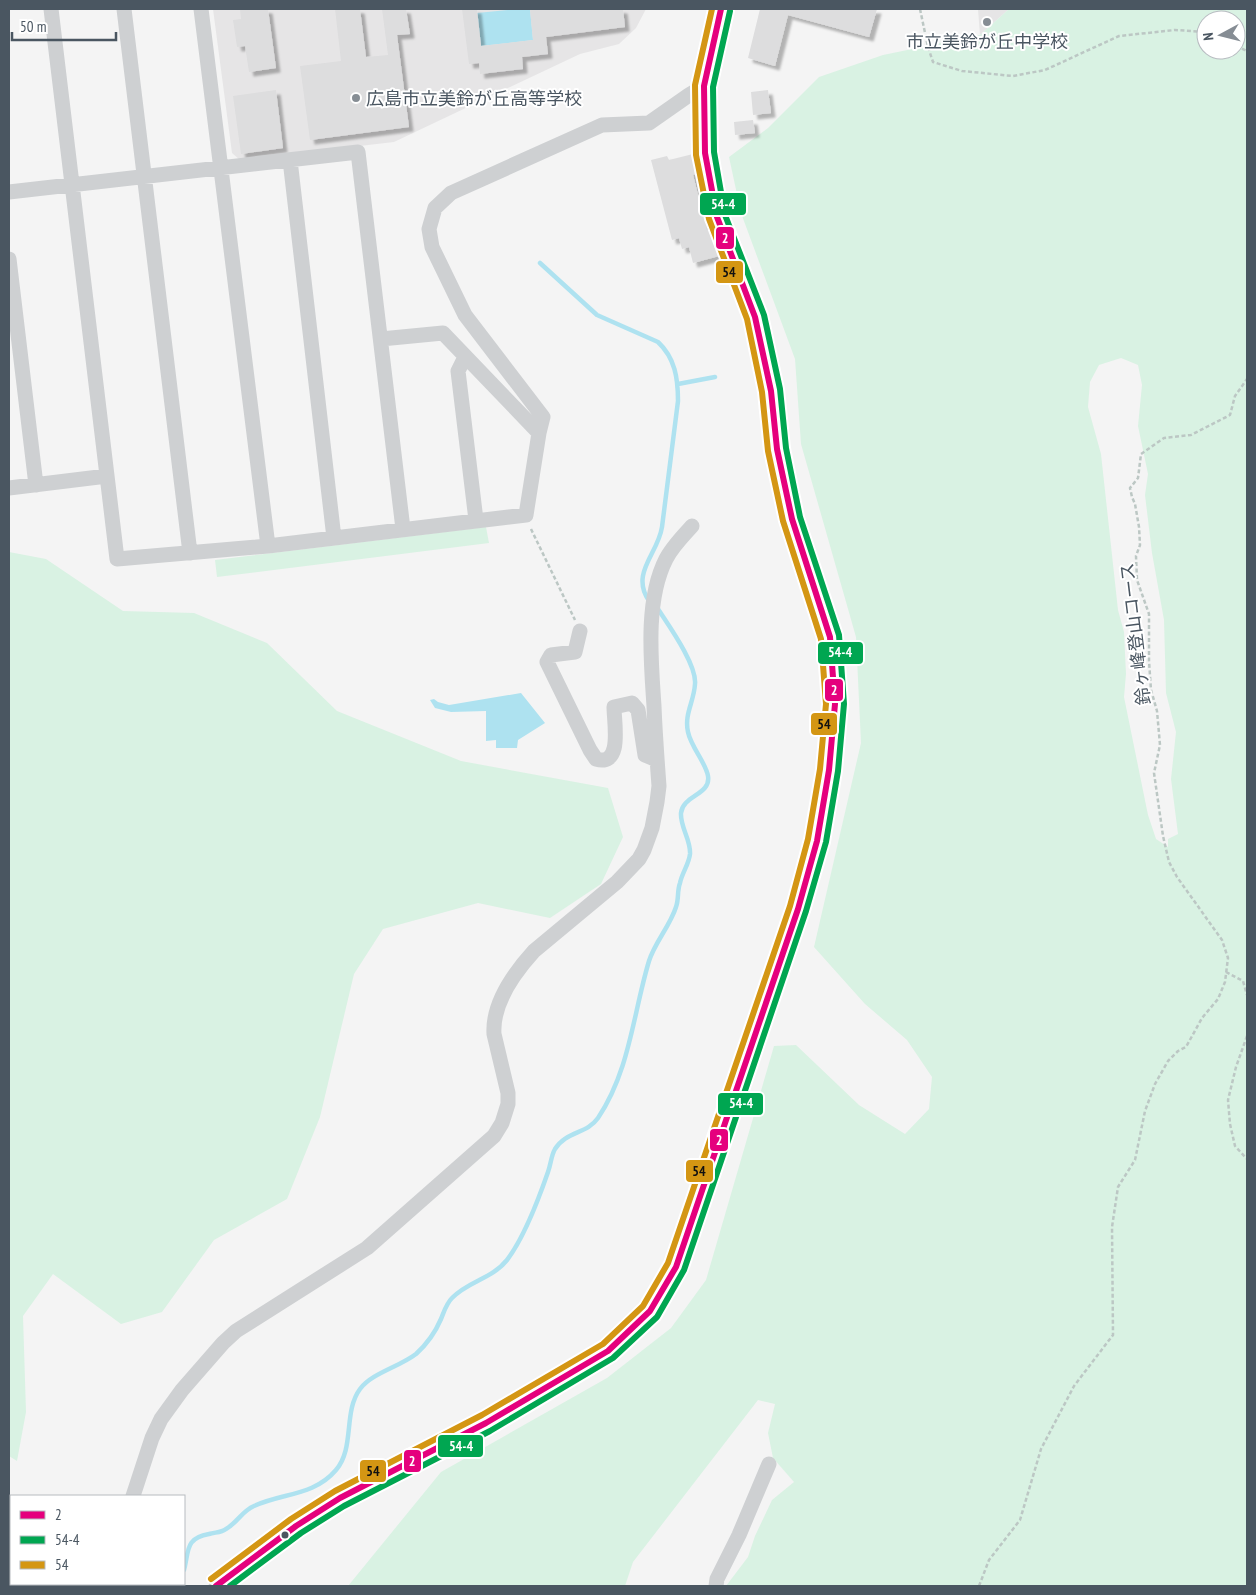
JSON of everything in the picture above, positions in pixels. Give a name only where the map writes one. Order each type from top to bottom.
[{"type":"street","points":[[52,9],[118,559],[268,546],[526,515],[543,417],[465,316],[432,247],[429,229],[435,208],[451,193],[602,125],[649,123],[688,94],[704,86]]},
{"type":"street","points":[[124,9],[190,553]]},
{"type":"street","points":[[201,9],[268,546]]},
{"type":"street","points":[[216,1586],[296,1526],[340,1498],[486,1423],[608,1351],[650,1311],[676,1267],[798,909],[816,841],[829,770],[835,704],[830,637],[792,520],[777,449],[771,390],[755,317],[717,216],[705,153],[704,86],[721,9]]},
{"type":"street","points":[[9,192],[358,152],[403,529]]},
{"type":"street","points":[[290,160],[334,538]]},
{"type":"street","points":[[9,259],[36,485]]},
{"type":"street","points":[[381,339],[443,333],[539,433]]},
{"type":"street","points":[[465,357],[458,371],[476,520]]},
{"type":"street","points":[[9,488],[107,476]]},
{"type":"street","points":[[133,1495],[160,1419],[182,1390],[227,1339],[236,1331],[367,1248],[494,1136],[502,1122],[508,1104],[508,1093],[493,1024],[503,994],[524,961],[616,882],[639,859],[648,840],[659,786],[652,680],[651,619],[656,592],[666,559],[674,546],[692,526]]},
{"type":"street","points":[[580,631],[575,652],[551,655],[547,662],[590,750],[596,759],[602,761],[608,759],[614,753],[614,707],[632,703],[638,710],[645,755],[657,760]]},
{"type":"street","points":[[716,1586],[717,1579],[740,1535],[769,1464]]},
{"type":"path","points":[[920,9],[933,62],[962,71],[1013,76],[1045,70],[1120,36],[1175,30],[1196,31]]},
{"type":"path","name":"鈴ヶ峰登山コース","points":[[979,1586],[989,1560],[1020,1520],[1041,1449],[1070,1393],[1113,1335],[1112,1227],[1118,1187],[1135,1160],[1151,1092],[1168,1061],[1178,1051],[1186,1048],[1202,1018],[1218,999],[1225,982],[1228,958],[1222,940],[1177,877],[1169,862],[1163,836],[1154,773],[1160,745],[1157,711],[1151,690],[1148,662],[1148,614],[1137,580],[1136,556],[1140,546],[1139,527],[1130,488],[1138,478],[1141,454],[1164,438],[1191,435],[1230,415],[1235,396],[1247,379]]},
{"type":"path","points":[[523,529],[532,528],[580,631]]},
{"type":"path","points":[[1226,972],[1243,981],[1247,996]]},
{"type":"path","points":[[1247,1036],[1236,1067],[1228,1100],[1230,1124],[1235,1146],[1247,1159]]},
{"type":"shaded area","name":"広島市立美鈴が丘高等学校","points":[[213,9],[646,9],[636,28],[619,44],[580,54],[394,142],[240,160],[232,153]]},
{"type":"shaded area","name":"市立美鈴が丘中学校","points":[[978,9],[1009,9],[980,35]]},
{"type":"green space","points":[[1009,9],[1247,9],[1247,1586],[726,1586],[748,1557],[755,1536],[772,1500],[794,1482],[773,1458],[768,1433],[775,1404],[758,1400],[633,1562],[625,1586],[348,1586],[441,1472],[607,1378],[671,1328],[706,1280],[774,1046],[796,1045],[859,1105],[905,1134],[929,1109],[932,1077],[907,1040],[865,1004],[814,947],[861,743],[856,637],[801,444],[795,359],[741,213],[729,157],[768,128],[819,77],[883,55],[980,35]],"holes":[[[1121,358],[1138,365],[1142,385],[1138,426],[1148,474],[1145,495],[1152,553],[1164,620],[1166,693],[1176,732],[1171,779],[1178,834],[1168,839],[1168,847],[1156,839],[1148,815],[1124,697],[1126,674],[1124,632],[1118,610],[1101,454],[1088,407],[1090,382],[1099,365]]]},
{"type":"green space","points":[[486,527],[489,543],[217,577],[215,560]]},
{"type":"green space","points":[[9,552],[46,559],[123,611],[194,613],[267,643],[337,711],[461,761],[608,788],[623,837],[601,884],[550,918],[478,903],[383,929],[354,974],[320,1117],[287,1199],[214,1240],[162,1312],[121,1324],[53,1274],[23,1316],[26,1412],[17,1461],[9,1456]]},
{"type":"water","points":[[530,9],[533,40],[481,46],[477,13]]},
{"type":"water","points":[[521,693],[545,723],[518,740],[517,748],[496,748],[496,740],[486,741],[486,711],[451,712],[435,708],[430,700],[434,699],[449,705]]},
{"type":"building","points":[[240,9],[268,9],[276,68],[249,72],[245,46],[237,47],[233,20],[241,19]]},
{"type":"building","points":[[335,9],[360,9],[366,57],[388,55],[382,9],[406,9],[410,34],[397,35],[409,127],[310,140],[300,66],[341,61]]},
{"type":"building","points":[[462,9],[477,9],[481,46],[533,40],[530,9],[623,9],[625,27],[546,37],[548,54],[522,57],[523,69],[480,74],[479,63],[469,64]]},
{"type":"building","points":[[760,9],[877,9],[869,37],[788,15],[775,66],[748,58]]},
{"type":"building","points":[[276,90],[283,148],[241,154],[233,96]]},
{"type":"building","points":[[768,90],[771,113],[753,115],[751,92]]},
{"type":"building","points":[[753,120],[755,133],[735,135],[734,122]]},
{"type":"building","points":[[693,154],[698,173],[693,175],[707,230],[712,229],[719,256],[693,263],[689,247],[682,249],[679,238],[672,240],[651,160],[667,156],[669,160]]},
{"type":"waterway","points":[[540,263],[597,315],[658,342],[672,362],[677,384],[678,401],[662,527],[660,537],[647,564],[642,581],[649,601]]},
{"type":"waterway","points":[[678,384],[715,377]]},
{"type":"waterway","points":[[185,1565],[189,1546],[196,1539],[224,1530],[254,1506],[318,1485],[336,1470],[342,1461],[345,1451],[352,1408],[360,1389],[371,1379],[416,1354],[433,1334],[452,1298],[458,1292],[494,1272],[507,1260],[530,1218],[555,1149],[565,1139],[593,1123],[609,1100],[630,1041],[649,961],[677,904],[681,879],[689,858],[690,849],[681,813],[686,802],[701,791],[708,782],[707,771],[692,743],[687,726],[695,684],[692,667],[658,609]]},
{"type":"transit line","name":"54","points":[[211,1579],[291,1519],[335,1491],[482,1415],[603,1344],[643,1306],[668,1263],[790,906],[808,839],[820,769],[826,704],[821,639],[783,521],[768,451],[762,392],[747,319],[709,219],[696,155],[695,85],[712,9]]},
{"type":"transit line","name":"2","points":[[216,1586],[296,1526],[340,1498],[486,1423],[608,1351],[650,1311],[676,1267],[798,909],[817,841],[829,770],[835,704],[830,637],[792,519],[777,449],[771,391],[755,317],[717,217],[705,153],[704,86],[721,9]]},
{"type":"transit line","name":"54-4","points":[[230,1586],[301,1533],[344,1506],[490,1431],[613,1358],[657,1317],[684,1270],[806,911],[826,842],[838,771],[844,704],[839,635],[800,517],[786,448],[780,389],[764,315],[725,215],[714,152],[713,87],[730,11]]},
{"type":"place","name":"市立美鈴が丘中学校","points":[[987,22]]},
{"type":"place","name":"広島市立美鈴が丘高等学校","points":[[356,98]]}]
